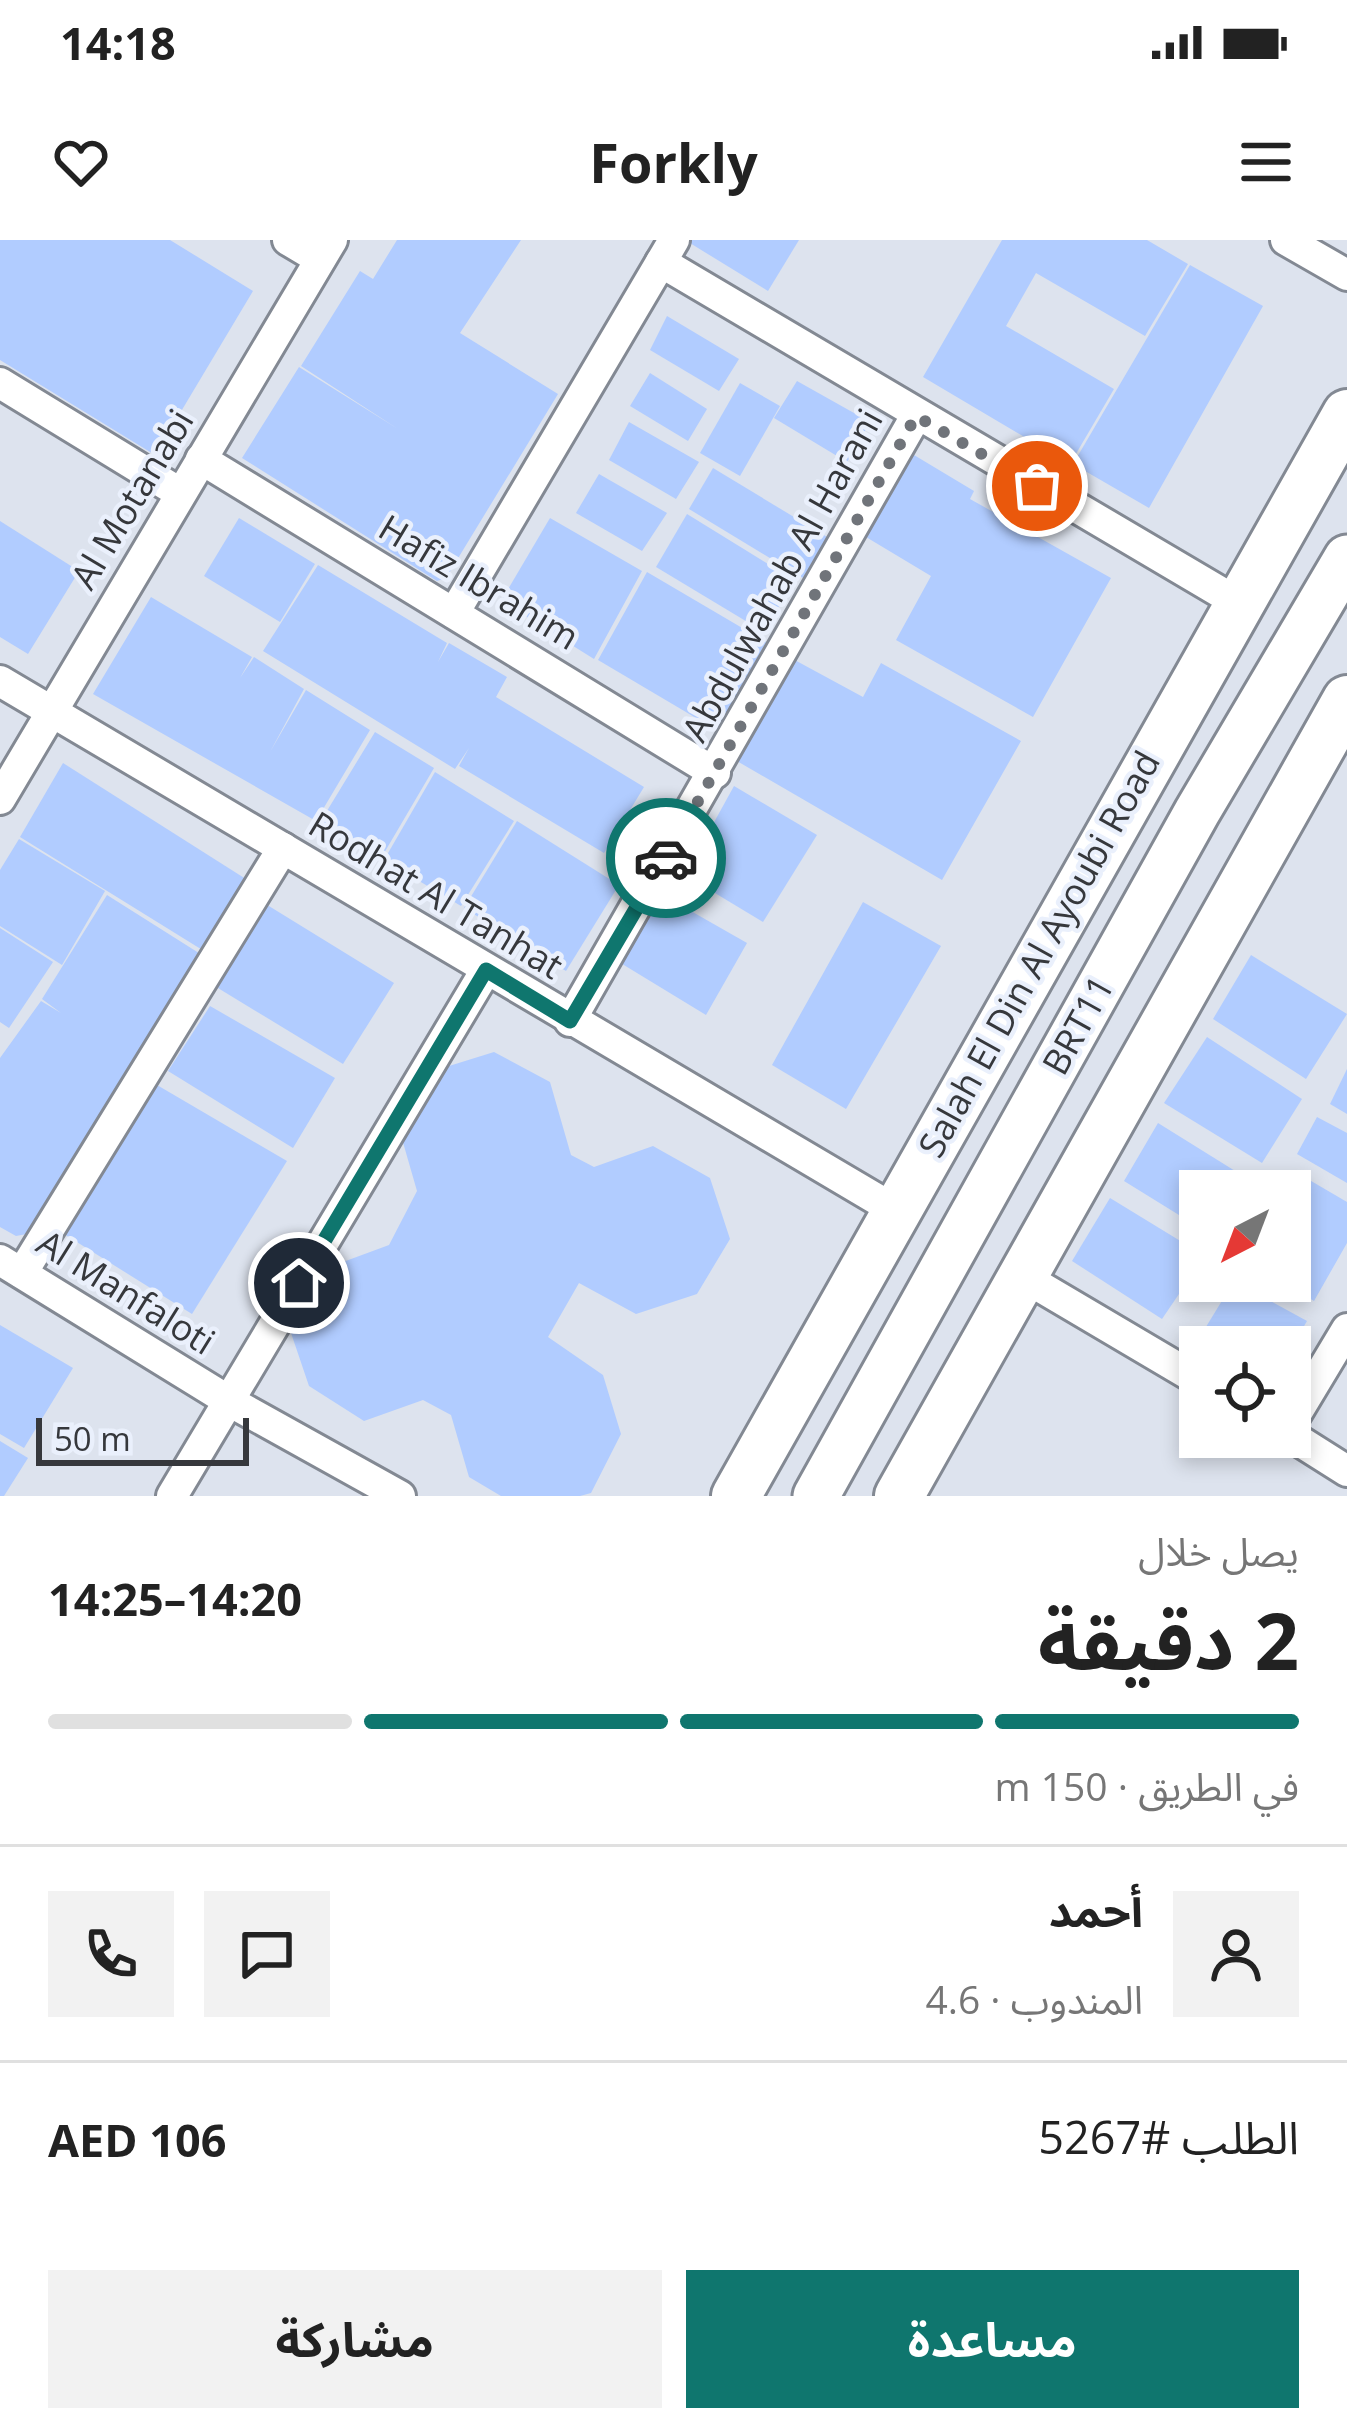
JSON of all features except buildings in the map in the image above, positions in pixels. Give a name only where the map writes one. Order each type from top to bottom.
[{"type":"main road","name":"Salah El Din Al Ayoubi Road","points":[[736,1496],[1347,413]]},
{"type":"main road","name":"BRT11","points":[[816,1496],[1186,832],[1347,558]]},
{"type":"main road","points":[[899,1496],[1347,700]]},
{"type":"street","points":[[288,240],[326,249]]},
{"type":"street","points":[[1286,240],[1347,275]]},
{"type":"street","name":"Al Motanabi","points":[[0,799],[326,249]]},
{"type":"street","points":[[454,613],[667,251],[916,416],[1237,602]]},
{"type":"street","points":[[0,383],[180,493]]},
{"type":"street","name":"Abdulwahab Al Harani","points":[[570,1021],[916,416]]},
{"type":"street","name":"Hafiz Ibrahim","points":[[201,459],[715,773]]},
{"type":"street","name":"Rodhat Al Tanhat","points":[[0,681],[895,1210]]},
{"type":"street","points":[[11,1266],[283,848]]},
{"type":"street","points":[[172,1496],[486,970]]},
{"type":"street","name":"Al Manfaloti","points":[[11,1266],[229,1400],[400,1496]]},
{"type":"street","points":[[1024,1276],[1179,1368]]},
{"type":"street","points":[[1311,1389],[1347,1329]]},
{"type":"street","points":[[1311,1448],[1347,1471]]},
{"type":"way so far","points":[[666,858],[916,416],[1037,486]]},
{"type":"route","points":[[299,1283],[486,970],[570,1021],[666,858]]}]
